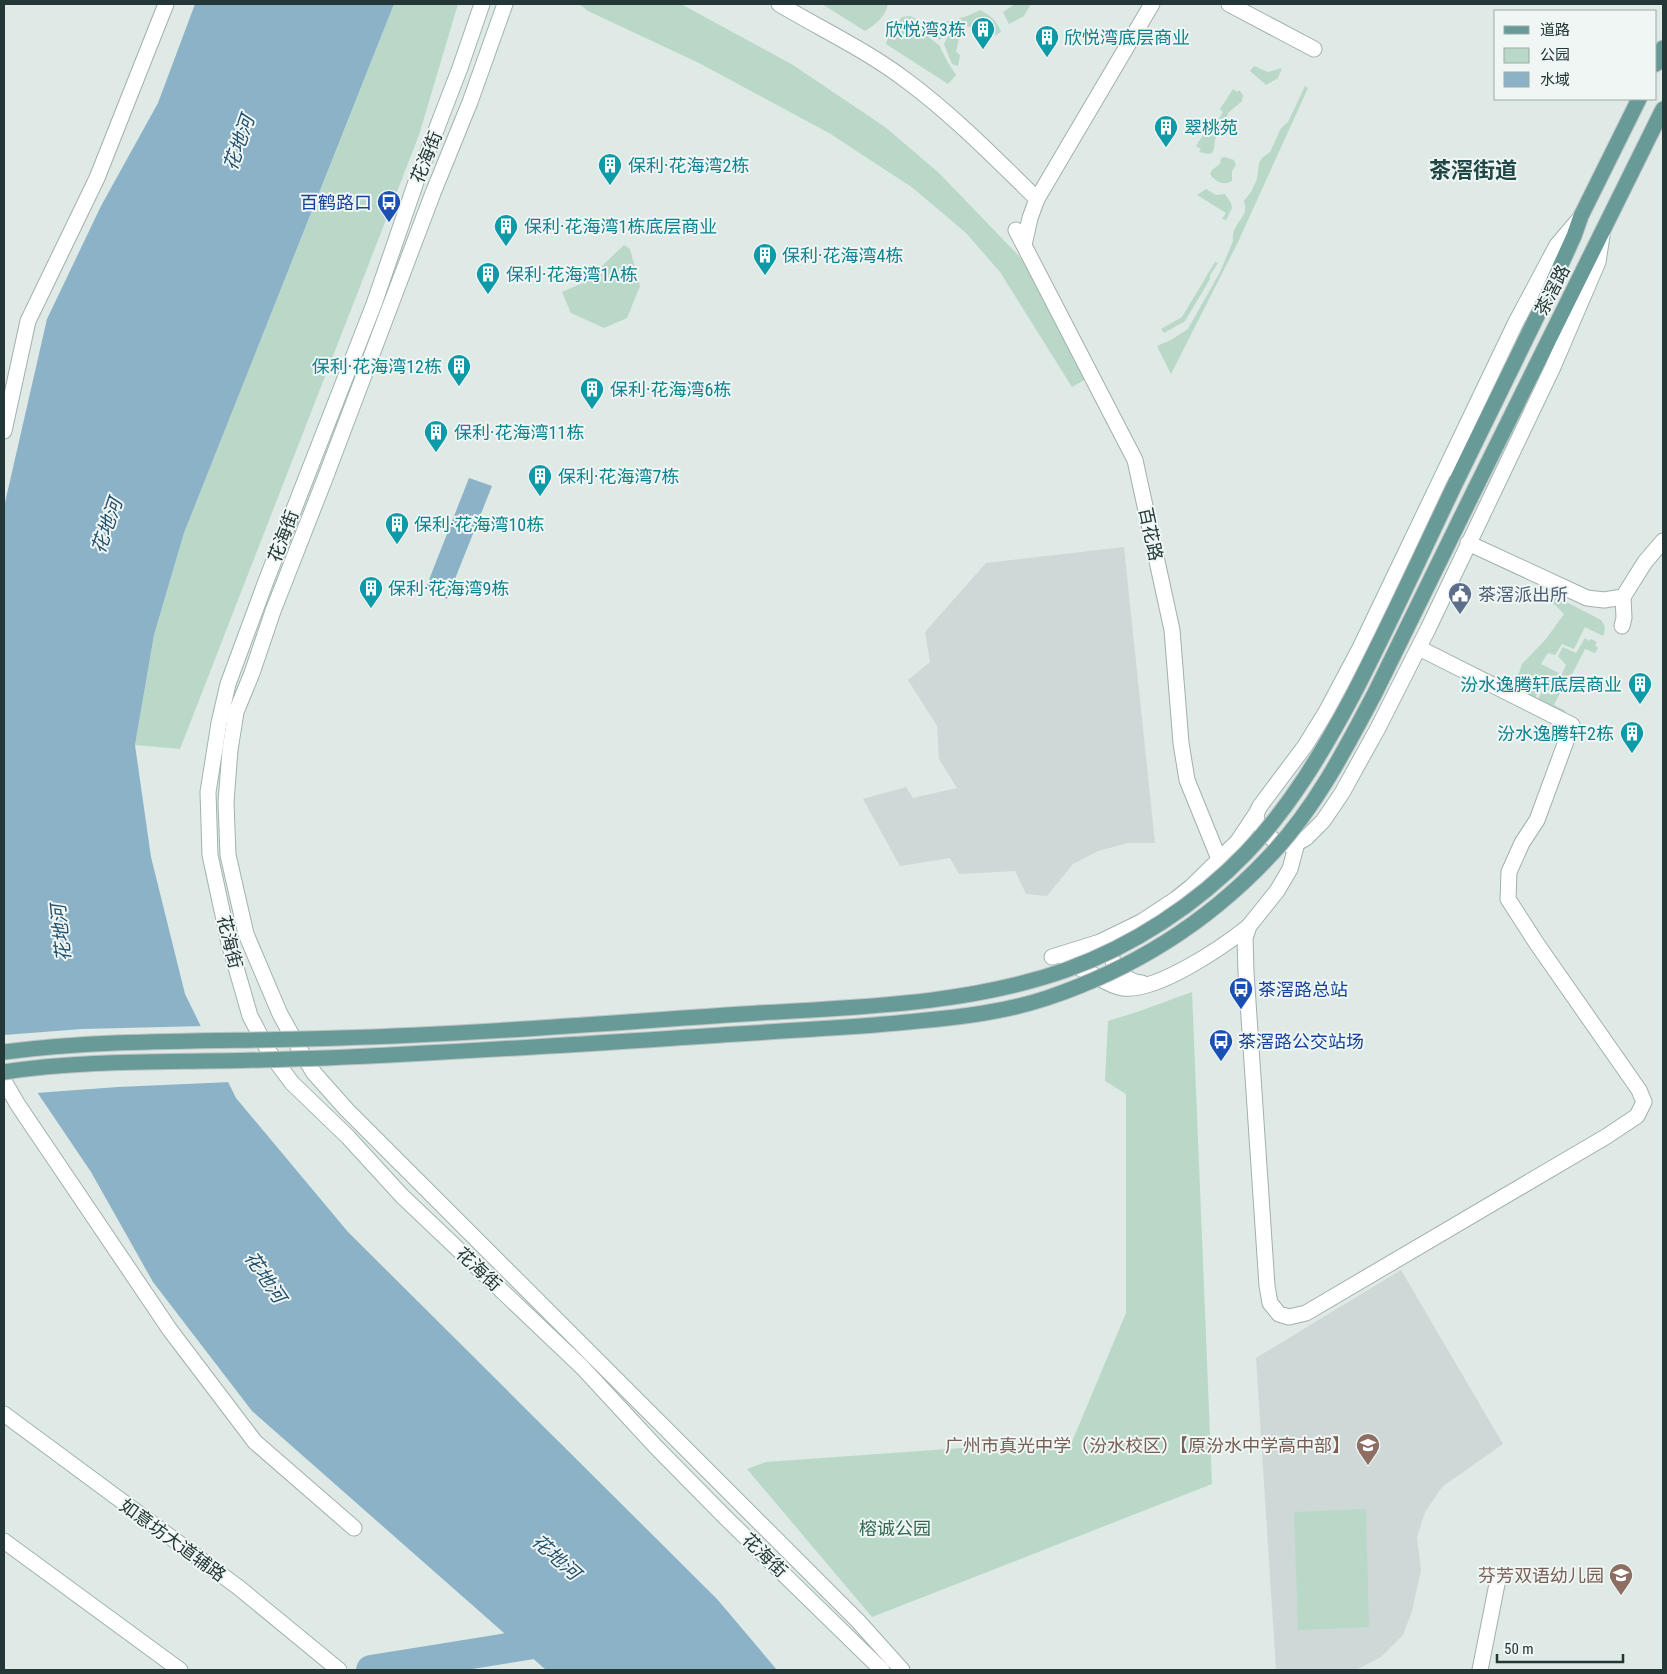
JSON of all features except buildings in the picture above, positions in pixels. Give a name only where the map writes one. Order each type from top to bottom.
[{"type":"main road","points":[[1657,62],[1663,48]]},
{"type":"main road","name":"茶滘路","points":[[4,1052],[133,1042],[286,1040],[444,1033],[850,1007],[939,999],[986,992],[1067,970],[1105,954],[1145,933],[1214,883],[1243,856],[1275,821],[1304,780],[1366,671],[1544,302],[1581,216],[1639,100]]},
{"type":"main road","name":"茶滘路","points":[[4,1072],[76,1064],[329,1058],[478,1051],[880,1025],[956,1018],[1043,999],[1088,983],[1129,965],[1212,910],[1242,885],[1294,829],[1316,798],[1364,714],[1663,109]]},
{"type":"street","points":[[4,431],[28,322],[97,178],[166,4]]},
{"type":"street","name":"花海街","points":[[482,4],[460,68],[416,182],[374,304],[259,599],[228,684],[219,723],[208,792],[210,854],[229,944],[250,1016],[269,1052],[292,1083],[348,1137],[402,1196],[582,1367],[656,1447],[726,1518],[882,1670]]},
{"type":"street","name":"花海街","points":[[505,4],[470,102],[433,193],[236,712],[230,750],[226,802],[228,855],[246,934],[280,1014],[300,1050],[314,1073],[346,1109],[858,1620],[902,1670]]},
{"type":"street","points":[[779,4],[872,57],[907,81],[972,137],[1037,199]]},
{"type":"street","points":[[1024,244],[1037,199],[1152,4]]},
{"type":"street","points":[[1229,4],[1314,49]]},
{"type":"street","points":[[1150,984],[1135,983],[1125,978],[1115,966],[1111,957],[1116,942],[1124,934],[1191,887],[1238,841],[1273,787],[1305,746],[1326,712],[1360,648],[1516,322],[1557,245],[1581,216]]},
{"type":"street","name":"百花路","points":[[1016,230],[1135,460],[1172,630],[1181,743],[1187,780],[1219,859]]},
{"type":"street","points":[[1256,814],[1257,822],[1265,833],[1275,841],[1290,845],[1306,838],[1323,821],[1342,793],[1419,648],[1572,323],[1598,262],[1603,233]]},
{"type":"street","points":[[1622,626],[1624,618],[1623,597],[1645,562],[1663,541]]},
{"type":"street","points":[[1468,542],[1587,598],[1604,600],[1623,597]]},
{"type":"street","points":[[1249,926],[1245,938],[1246,972],[1267,1286],[1270,1303],[1278,1314],[1289,1317],[1306,1313],[1607,1136],[1637,1116],[1644,1102],[1639,1090],[1537,944],[1508,899],[1509,872],[1522,843],[1537,820],[1572,725],[1419,648]]},
{"type":"street","points":[[1141,922],[1100,942],[1052,957],[1123,988],[1139,988],[1150,984],[1200,960],[1227,944],[1249,926],[1277,891],[1290,869],[1297,843]]},
{"type":"street","points":[[4,1081],[18,1105],[170,1330],[255,1442],[354,1528]]},
{"type":"street","name":"如意坊大道辅路","points":[[4,1414],[238,1587],[339,1670]]},
{"type":"street","points":[[4,1541],[180,1670]]},
{"type":"street","points":[[1480,1670],[1497,1584]]},
{"type":"shaded area","points":[[1124,547],[1155,843],[1128,843],[1098,851],[1073,864],[1047,896],[1026,894],[1015,871],[959,874],[950,858],[900,866],[863,799],[906,787],[913,798],[957,788],[939,759],[937,726],[908,680],[930,662],[925,632],[986,563]]},
{"type":"shaded area","name":"广州市真光中学（汾水校区）【原汾水中学高中部】","points":[[1401,1270],[1503,1444],[1442,1487],[1425,1512],[1417,1537],[1421,1570],[1412,1611],[1403,1635],[1381,1657],[1356,1670],[1276,1670],[1256,1358]]},
{"type":"green space","points":[[394,4],[458,4],[419,135],[180,749],[135,745],[154,635],[184,533]]},
{"type":"green space","points":[[579,4],[681,4],[793,65],[885,127],[939,173],[1020,257],[1093,375],[1072,387],[1000,272],[966,233],[913,188],[829,133],[699,63],[588,11]]},
{"type":"green space","points":[[822,4],[888,4],[879,20],[865,31]]},
{"type":"green space","points":[[1015,4],[1031,4],[1024,16],[1009,24],[1003,12]]},
{"type":"green space","points":[[980,10],[993,19],[1001,32],[984,42],[982,37],[983,30],[966,26],[963,38],[959,38],[956,52],[960,55],[958,66],[952,64],[944,44],[951,30],[947,28],[940,40],[928,31],[923,22],[952,20]]},
{"type":"green space","points":[[910,16],[919,20],[926,35],[939,45],[956,75],[948,84],[886,44],[888,37],[902,17]]},
{"type":"green space","points":[[1254,66],[1268,72],[1282,68],[1278,78],[1266,85],[1250,71]]},
{"type":"green space","points":[[1305,86],[1308,88],[1238,242],[1171,374],[1157,346],[1188,329],[1220,272],[1233,241],[1236,226],[1243,216],[1244,201],[1257,179],[1259,163],[1270,152],[1281,128],[1288,122]]},
{"type":"green space","points":[[1233,89],[1237,92],[1239,90],[1243,95],[1242,101],[1228,113],[1225,124],[1215,139],[1212,153],[1199,152],[1201,149],[1196,146],[1209,126],[1213,128],[1223,112],[1220,109]]},
{"type":"green space","points":[[1225,157],[1234,160],[1236,165],[1232,171],[1232,181],[1223,183],[1217,181],[1210,174],[1220,164],[1221,158]]},
{"type":"green space","points":[[1206,189],[1216,195],[1225,194],[1231,203],[1232,208],[1226,220],[1222,219],[1226,213],[1197,195]]},
{"type":"green space","points":[[624,245],[630,249],[640,286],[627,318],[604,328],[571,313],[562,292],[585,282]]},
{"type":"green space","points":[[1215,262],[1218,263],[1210,275],[1210,279],[1185,321],[1164,333],[1161,329],[1182,317]]},
{"type":"green space","points":[[1547,592],[1601,620],[1605,632],[1603,636],[1585,627],[1574,649],[1562,644],[1555,655],[1548,653],[1541,664],[1559,673],[1550,691],[1540,687],[1534,701],[1507,684],[1519,673],[1522,664],[1546,639],[1564,614],[1545,595]]},
{"type":"green space","points":[[1585,638],[1589,641],[1591,639],[1597,642],[1595,645],[1598,648],[1595,653],[1585,649],[1566,686],[1564,685],[1554,705],[1566,711],[1560,714],[1536,703],[1542,691],[1552,695],[1566,665],[1558,656],[1563,647],[1576,653]]},
{"type":"green space","name":"榕诚公园","points":[[1192,992],[1212,1484],[872,1617],[747,1469],[766,1462],[962,1448],[1071,1444],[1126,1313],[1126,1094],[1105,1081],[1108,1021]]},
{"type":"green space","points":[[1366,1509],[1369,1627],[1298,1630],[1294,1512]]},
{"type":"water","name":"花地河","points":[[195,4],[394,4],[184,533],[154,635],[135,745],[151,857],[185,994],[236,1098],[348,1232],[717,1599],[777,1670],[546,1670],[252,1411],[153,1282],[91,1172],[39,1095],[4,1036],[4,507],[47,319],[101,206],[158,103]]},
{"type":"water","points":[[469,478],[492,486],[447,599],[442,597],[444,591],[432,587],[430,592],[425,590]]},
{"type":"pier","points":[[204,1026],[231,1082],[36,1093],[4,1041],[4,1035],[82,1029]]},
{"type":"waterway","points":[[371,1670],[558,1640]]},
{"type":"place","name":"欣悦湾3栋","points":[[983,50]]},
{"type":"place","name":"欣悦湾底层商业","points":[[1047,58]]},
{"type":"place","name":"翠桃苑","points":[[1166,148]]},
{"type":"place","name":"保利·花海湾2栋","points":[[610,186]]},
{"type":"place","name":"百鹤路口","points":[[389,223]]},
{"type":"place","name":"保利·花海湾1栋底层商业","points":[[506,247]]},
{"type":"place","name":"保利·花海湾4栋","points":[[765,276]]},
{"type":"place","name":"保利·花海湾1A栋","points":[[488,295]]},
{"type":"place","name":"保利·花海湾12栋","points":[[459,387]]},
{"type":"place","name":"保利·花海湾6栋","points":[[592,410]]},
{"type":"place","name":"保利·花海湾11栋","points":[[436,453]]},
{"type":"place","name":"保利·花海湾7栋","points":[[540,497]]},
{"type":"place","name":"保利·花海湾10栋","points":[[397,545]]},
{"type":"place","name":"保利·花海湾9栋","points":[[371,609]]},
{"type":"place","name":"茶滘派出所","points":[[1460,615]]},
{"type":"place","name":"汾水逸腾轩底层商业","points":[[1640,705]]},
{"type":"place","name":"汾水逸腾轩2栋","points":[[1632,754]]},
{"type":"place","name":"茶滘路总站","points":[[1241,1010]]},
{"type":"place","name":"茶滘路公交站场","points":[[1221,1062]]},
{"type":"place","name":"广州市真光中学（汾水校区）【原汾水中学高中部】","points":[[1368,1466]]},
{"type":"place","name":"芬芳双语幼儿园","points":[[1621,1596]]},
{"type":"district","name":"茶滘街道","points":[[1473,170]]}]
